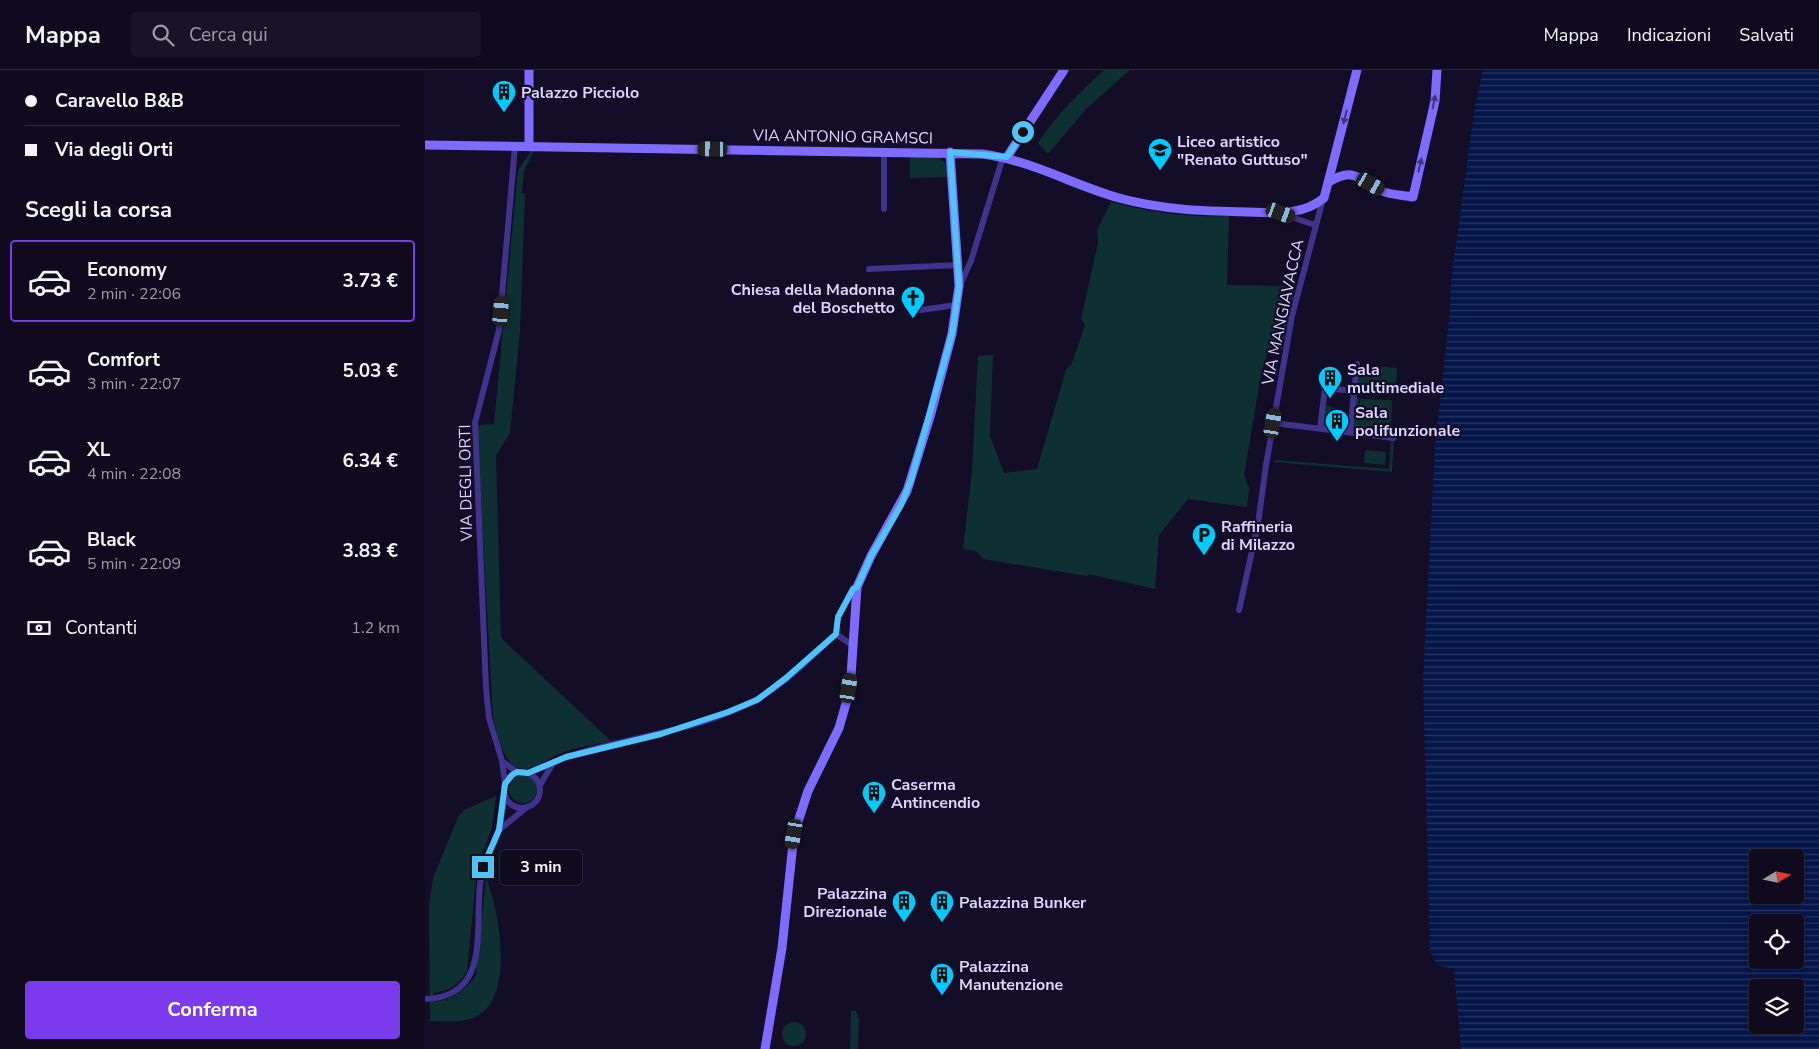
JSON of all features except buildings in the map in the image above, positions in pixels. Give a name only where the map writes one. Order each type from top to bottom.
[{"type":"main road","points":[[529,70],[529,146]]},
{"type":"main road","points":[[1003,160],[1064,70]]},
{"type":"main road","points":[[1323,198],[1329,182],[1357,70]]},
{"type":"main road","points":[[1329,182],[1342,174],[1350,174],[1384,192],[1413,197],[1435,101],[1437,70]]},
{"type":"main road","name":"VIA ANTONIO GRAMSCI","points":[[425,145],[950,152],[1003,160],[1117,198],[1182,211],[1281,213],[1312,207],[1323,198]]},
{"type":"main road","points":[[765,1049],[783,948],[794,834],[808,791],[843,716],[851,676],[857,587],[871,556],[901,505],[911,480],[944,363],[956,305],[959,286],[959,265],[950,152]]},
{"type":"main road","points":[[771,1049],[787,951],[788,896]]},
{"type":"street","name":"VIA DEGLI ORTI","points":[[505,784],[502,761],[489,718],[485,688],[475,423],[499,330],[515,146]]},
{"type":"street","points":[[883,151],[884,209]]},
{"type":"street","points":[[959,286],[971,260],[1003,160]]},
{"type":"street","name":"VIA MANGIAVACCA","points":[[1239,610],[1259,524],[1262,490],[1292,316],[1323,198]]},
{"type":"street","name":"VIA ANTONIO GRAMSCI","points":[[1281,213],[1315,225]]},
{"type":"street","points":[[869,268],[959,265]]},
{"type":"street","points":[[921,310],[956,305]]},
{"type":"street","points":[[1349,432],[1357,364]]},
{"type":"street","points":[[1320,428],[1325,388],[1354,391]]},
{"type":"street","points":[[1273,423],[1394,438]]},
{"type":"street","points":[[502,761],[517,772],[528,773],[552,765],[566,757],[661,734],[728,712],[757,700],[786,678],[836,634],[838,617],[853,589],[857,587]]},
{"type":"street","points":[[836,634],[852,645]]},
{"type":"street","points":[[499,830],[539,796],[540,785],[552,765]]},
{"type":"street","points":[[427,999],[450,994],[465,984],[472,973],[475,958],[481,873],[499,830],[505,784],[508,778],[517,772]]},
{"type":"street","points":[[528,773],[540,785]]},
{"type":"street","points":[[505,795],[511,804],[527,807]]},
{"type":"green space","points":[[1104,70],[1130,70],[1087,108],[1048,154],[1038,143],[1060,113]]},
{"type":"green space","points":[[531,151],[534,151],[524,171],[522,193],[525,194],[520,331],[510,433],[496,455],[501,638],[611,741],[567,751],[533,767],[523,769],[509,761],[504,753],[493,717],[477,425],[494,424],[518,170]]},
{"type":"green space","points":[[910,156],[937,156],[945,162],[949,177],[910,178]]},
{"type":"green space","points":[[1111,202],[1169,214],[1229,216],[1227,285],[1285,286],[1295,289],[1282,350],[1268,350],[1261,375],[1244,475],[1249,488],[1247,507],[1188,499],[1159,535],[1155,589],[1089,574],[1087,576],[983,559],[976,551],[963,549],[972,471],[978,356],[993,355],[990,436],[1004,473],[1037,469],[1066,370],[1072,363],[1085,325],[1081,319],[1098,243],[1097,230]]},
{"type":"green space","points":[[1359,365],[1397,368],[1396,388],[1358,386]]},
{"type":"green space","points":[[1355,398],[1359,399],[1359,415],[1360,399],[1392,400],[1391,434],[1352,431]]},
{"type":"green space","points":[[1326,405],[1344,412],[1345,429],[1323,426]]},
{"type":"green space","points":[[1391,437],[1394,438],[1392,472],[1274,462],[1275,460],[1389,469]]},
{"type":"green space","points":[[1365,450],[1386,452],[1385,465],[1364,463]]},
{"type":"green space","points":[[523,775],[533,779],[537,789],[533,799],[523,803],[513,799],[509,789],[513,779]]},
{"type":"green space","points":[[496,796],[492,827],[477,869],[467,971],[461,980],[453,986],[444,991],[433,993],[433,1002],[453,997],[468,985],[476,975],[486,877],[496,911],[501,954],[500,975],[495,993],[487,1008],[473,1018],[457,1021],[430,1021],[429,906],[433,878],[459,815],[464,810]]},
{"type":"green space","points":[[851,1010],[856,1011],[859,1019],[858,1049],[850,1049]]},
{"type":"green space","points":[[794,1022],[803,1025],[806,1034],[803,1043],[794,1046],[785,1043],[782,1034],[785,1025]]},
{"type":"shaded area","points":[[1483,70],[1819,70],[1819,1049],[1461,1049],[1454,969],[1437,965],[1430,951],[1423,680],[1435,446],[1450,311],[1451,282],[1475,106]]},
{"type":"place","name":"Palazzo Picciolo","points":[[504,113]]},
{"type":"place","name":"Liceo artistico \"Renato Guttuso\"","points":[[1160,171]]},
{"type":"place","name":"Chiesa della Madonna del Boschetto","points":[[913,319]]},
{"type":"place","name":"Sala multimediale","points":[[1330,399]]},
{"type":"place","name":"Sala polifunzionale","points":[[1337,442]]},
{"type":"place","name":"Raffineria di Milazzo","points":[[1204,556]]},
{"type":"place","name":"Caserma Antincendio","points":[[874,814]]},
{"type":"place","name":"Palazzina Direzionale","points":[[904,923]]},
{"type":"place","name":"Palazzina Bunker","points":[[942,923]]},
{"type":"place","name":"Palazzina Manutenzione","points":[[942,996]]},
{"type":"route","points":[[483,867],[499,830],[505,784],[512,775],[517,772],[528,773],[552,765],[566,757],[661,734],[728,712],[757,700],[786,678],[836,634],[835,626],[838,617],[853,589],[857,587],[871,556],[901,505],[913,475],[952,334],[959,286],[958,246],[950,152],[1007,157],[1023,132]]}]
